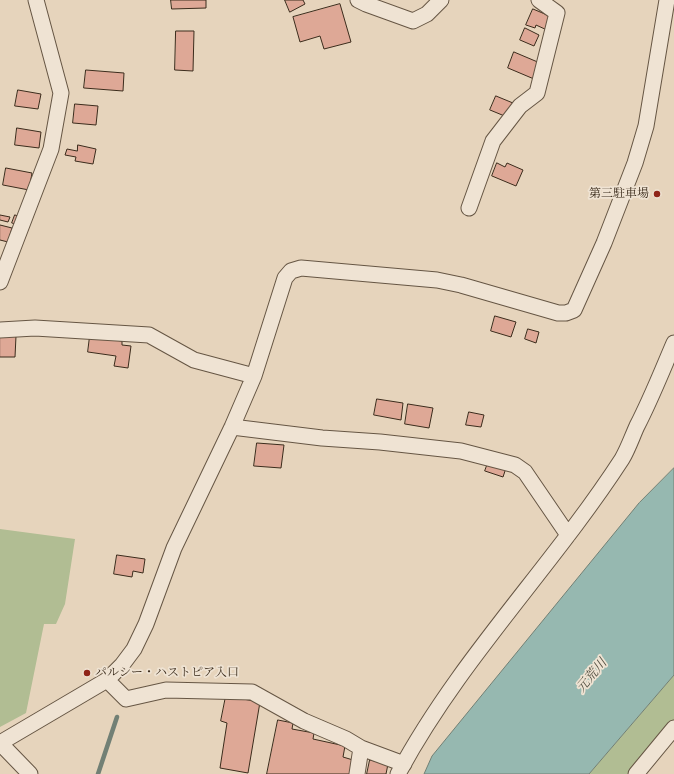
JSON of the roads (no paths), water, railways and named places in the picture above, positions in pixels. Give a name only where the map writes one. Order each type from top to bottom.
[{"type":"street","points":[[0,282],[51,149],[61,93],[36,0]]},
{"type":"street","points":[[358,0],[412,21],[427,14],[441,0]]},
{"type":"street","points":[[469,208],[494,141],[520,106],[537,93],[557,13],[539,0]]},
{"type":"street","points":[[30,774],[0,743],[107,680],[122,665],[134,649],[146,624],[174,548],[232,427],[254,376],[285,278],[291,271],[301,268],[437,280],[461,285],[558,313],[566,313],[574,310],[604,243],[635,163],[644,134],[667,0]]},
{"type":"street","points":[[0,330],[35,328],[149,336],[194,360],[254,376]]},
{"type":"street","points":[[107,680],[126,699],[166,690],[252,692],[304,721],[346,739],[401,769],[445,696],[568,535],[622,457],[654,392],[674,343]]},
{"type":"street","points":[[232,427],[322,438],[380,442],[461,451],[516,465],[525,472],[568,535]]},
{"type":"street","points":[[636,774],[674,728]]},
{"type":"street","points":[[357,774],[361,748]]},
{"type":"water","name":"元荒川","points":[[674,468],[674,675],[589,774],[424,774],[432,756],[639,503]]},
{"type":"waterway","points":[[98,774],[117,717]]},
{"type":"place","name":"第三駐車場","points":[[657,194]]},
{"type":"place","name":"パルシー・ハストピア入口","points":[[87,673]]}]
